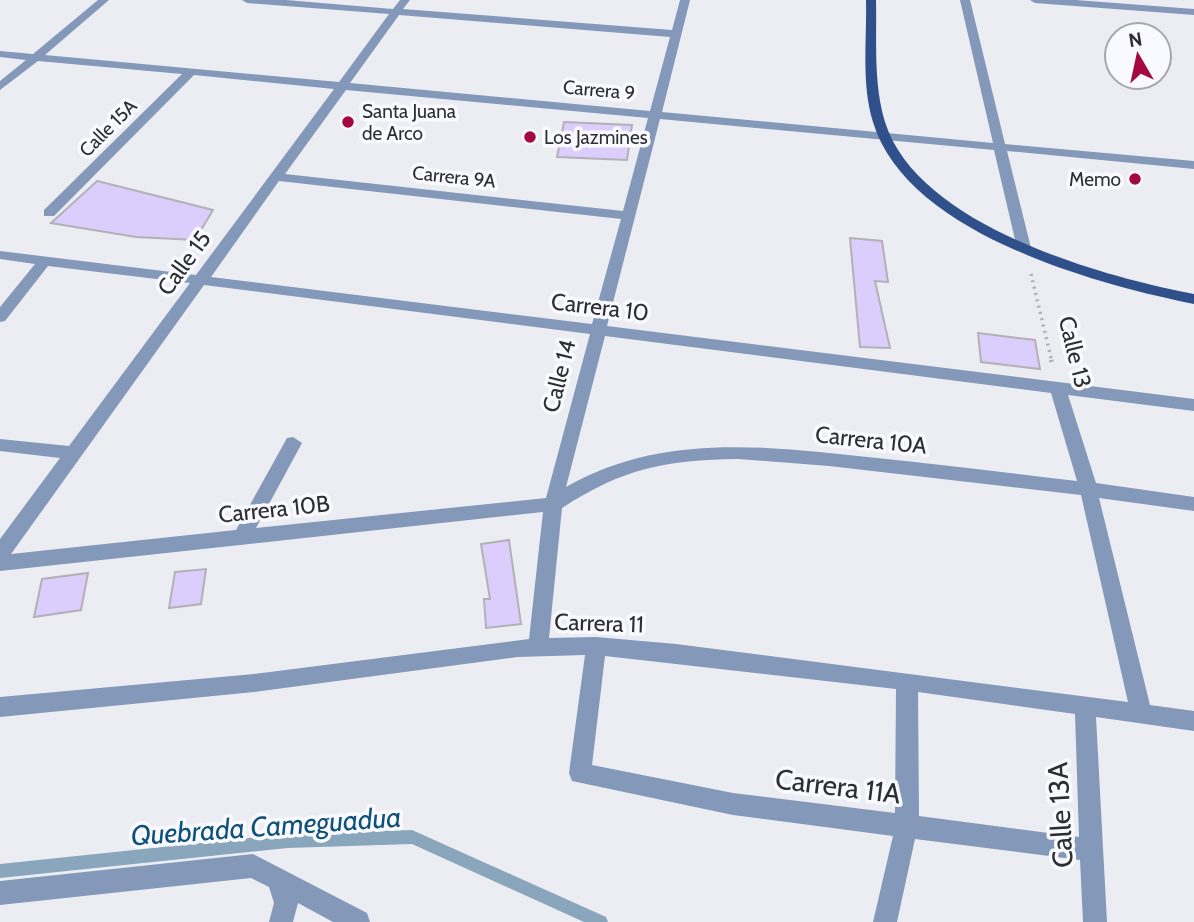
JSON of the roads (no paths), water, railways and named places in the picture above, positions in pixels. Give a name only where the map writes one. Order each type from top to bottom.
[{"type":"main road","points":[[871,0],[874,87],[885,136],[907,167],[934,194],[983,228],[1024,248],[1113,282],[1194,299]]},
{"type":"street","points":[[0,87],[104,0]]},
{"type":"street","points":[[247,0],[401,6],[675,34]]},
{"type":"street","name":"Calle 14","points":[[538,646],[553,504],[685,0]]},
{"type":"street","points":[[965,0],[1024,248]]},
{"type":"street","points":[[1035,0],[1194,12]]},
{"type":"street","name":"Calle 15","points":[[0,554],[401,6]]},
{"type":"street","name":"Carrera 9","points":[[0,54],[1194,165]]},
{"type":"street","name":"Calle 15A","points":[[49,213],[194,71]]},
{"type":"street","name":"Carrera 9A","points":[[275,177],[628,216]]},
{"type":"street","name":"Carrera 10","points":[[0,255],[1194,405]]},
{"type":"street","points":[[0,317],[47,259]]},
{"type":"street","name":"Calle 13","points":[[1058,389],[1088,488],[1141,714]]},
{"type":"street","points":[[242,537],[293,443]]},
{"type":"street","points":[[0,445],[73,453]]},
{"type":"street","name":"Carrera 10A","points":[[553,504],[614,470],[646,460],[687,453],[823,460],[1088,488],[1194,504]]},
{"type":"street","name":"Carrera 10B","points":[[0,563],[553,504]]},
{"type":"street","name":"Carrera 11","points":[[0,707],[254,683],[446,655],[538,646],[596,646],[677,653],[907,681],[1194,721]]},
{"type":"street","name":"Carrera 11A","points":[[596,646],[580,773],[733,804],[1092,849]]},
{"type":"street","points":[[885,922],[907,824],[907,681]]},
{"type":"street","name":"Calle 13A","points":[[1085,706],[1095,922]]},
{"type":"street","points":[[0,893],[253,866],[358,922]]},
{"type":"street","points":[[278,879],[286,903],[281,922]]},
{"type":"waterway","name":"Quebrada Cameguadua","points":[[0,871],[288,841],[412,837],[601,922]]},
{"type":"place","name":"Santa Juana de Arco","points":[[348,122]]},
{"type":"place","name":"Los Jazmines","points":[[530,137]]},
{"type":"place","name":"Memo","points":[[1135,179]]}]
